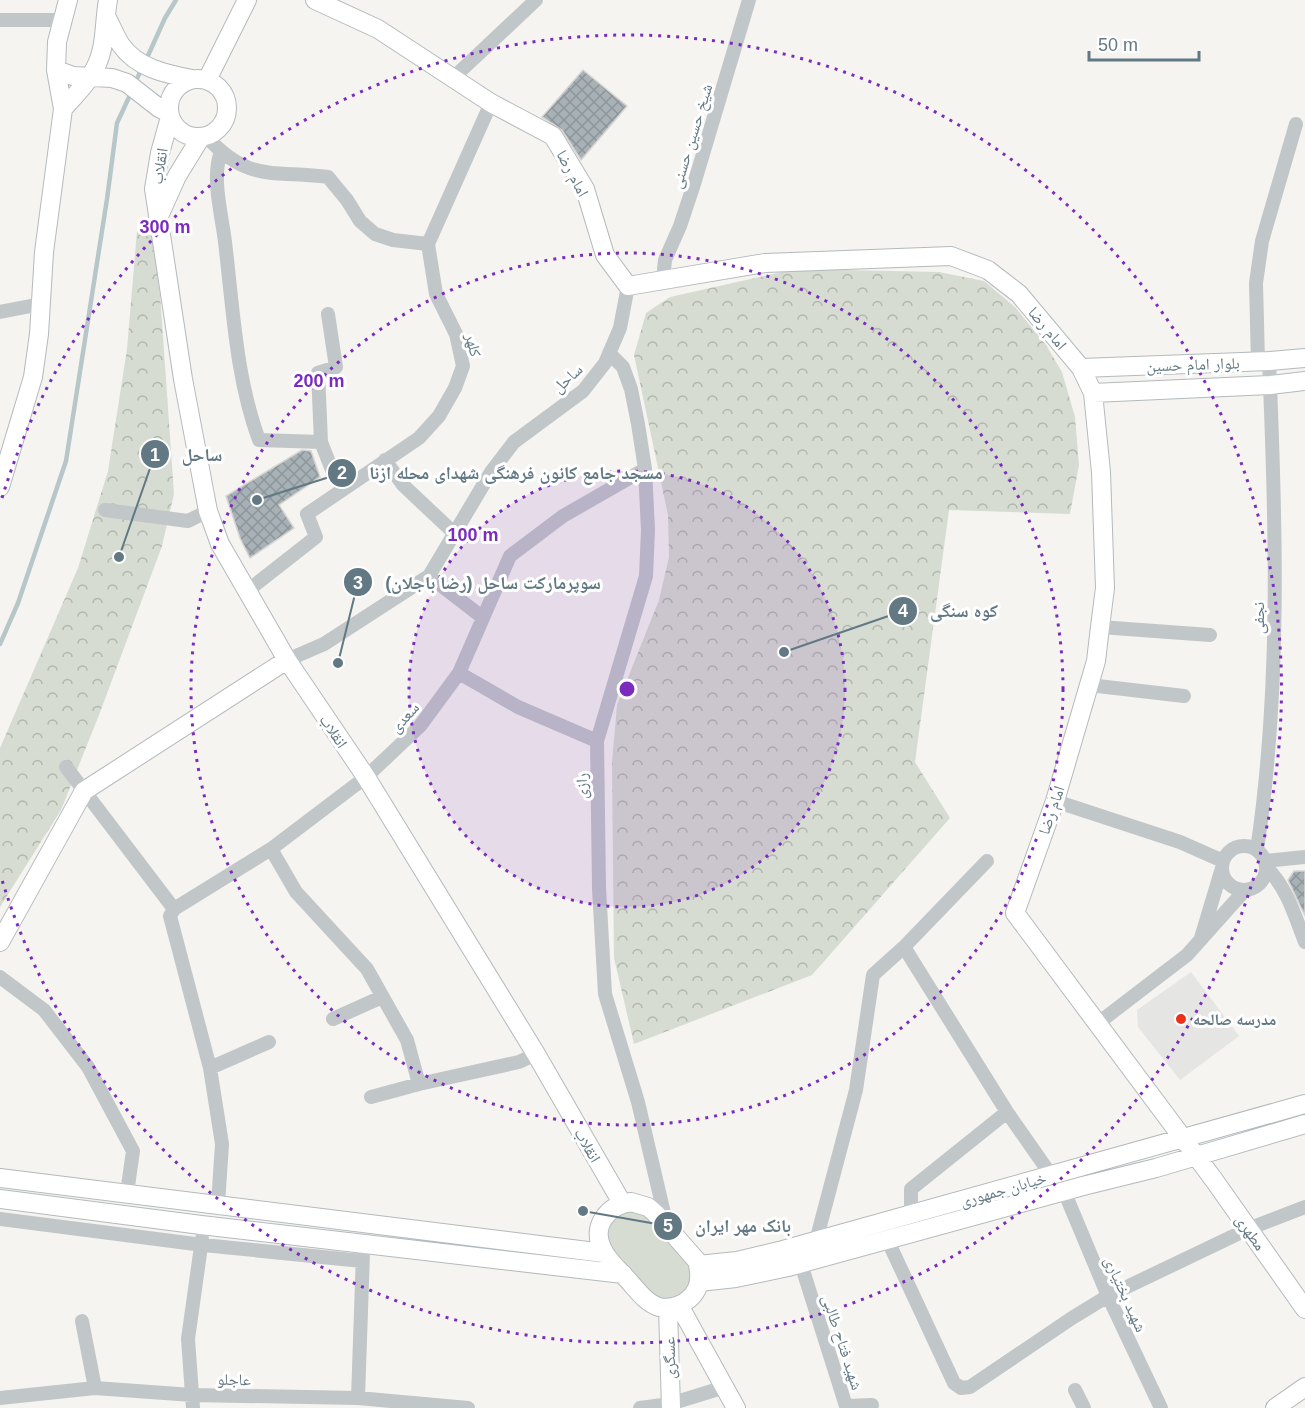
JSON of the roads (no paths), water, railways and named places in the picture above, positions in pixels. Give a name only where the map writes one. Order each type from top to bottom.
[{"type":"street","points":[[0,487],[3,466],[33,377],[46,240],[63,109],[56,70],[57,42],[68,0]]},
{"type":"street","points":[[166,113],[171,95],[183,82],[192,78],[246,0]]},
{"type":"street","name":"امام رضا","points":[[315,0],[378,29],[491,102],[553,136],[585,189],[605,255],[628,286],[765,263],[951,256],[988,270],[1019,294],[1081,368],[1093,393],[1101,472],[1104,576],[1096,661],[1055,801],[1015,913],[1182,1137]]},
{"type":"street","points":[[453,78],[536,0]]},
{"type":"street","name":"شیخ حسین حسنی","points":[[663,280],[665,260],[680,226],[694,184],[749,0]]},
{"type":"street","points":[[106,7],[121,45],[133,58],[158,71],[192,78],[222,91],[227,108],[221,126],[204,137]]},
{"type":"street","points":[[63,109],[93,77],[102,51],[106,7]]},
{"type":"street","points":[[0,20],[63,20]]},
{"type":"street","points":[[56,70],[72,76],[127,83],[166,113],[182,132],[204,137],[244,167],[268,174],[328,177],[347,200],[360,221],[375,234],[393,240],[428,244],[491,102]]},
{"type":"street","name":"انقلاب","points":[[166,113],[154,189],[183,379],[208,511],[220,544],[287,660],[366,777],[536,1054],[622,1203]]},
{"type":"street","name":"نجفی","points":[[1263,860],[1275,627],[1270,385],[1263,362],[1256,283],[1262,241],[1296,124]]},
{"type":"street","name":"انقلاب","points":[[159,216],[177,176],[204,137]]},
{"type":"street","points":[[221,152],[216,164],[219,195],[249,414],[259,440],[321,442]]},
{"type":"street","name":"کلهر","points":[[246,592],[316,537],[307,514],[385,459],[420,438],[439,416],[455,388],[464,366],[456,334],[436,294],[428,244]]},
{"type":"street","name":"ساحل","points":[[287,660],[324,644],[429,576],[491,472],[514,442],[583,391],[605,363],[620,328],[628,286]]},
{"type":"street","points":[[0,312],[41,304]]},
{"type":"street","points":[[328,314],[336,367],[318,373],[321,442],[332,470],[344,488]]},
{"type":"street","name":"رازی","points":[[609,353],[623,367],[631,389],[645,469],[648,530],[646,576],[597,741],[599,888],[605,994],[638,1102],[667,1226]]},
{"type":"street","name":"بلوار امام حسین","points":[[1081,368],[1263,362],[1305,358]]},
{"type":"street","name":"بلوار امام حسین","points":[[1093,393],[1270,385],[1305,381]]},
{"type":"street","points":[[385,459],[403,486],[454,532]]},
{"type":"street","name":"سعدی","points":[[174,909],[271,849],[366,777],[420,726],[459,673],[510,556],[563,516],[645,469]]},
{"type":"street","points":[[105,510],[188,521],[208,511]]},
{"type":"street","points":[[429,576],[482,617]]},
{"type":"street","points":[[1100,627],[1210,635]]},
{"type":"street","points":[[0,942],[84,791],[287,660]]},
{"type":"street","points":[[459,673],[518,708],[597,741]]},
{"type":"street","points":[[1089,686],[1184,696]]},
{"type":"street","points":[[66,767],[174,909],[170,916],[210,1068],[222,1144],[211,1203],[201,1224],[203,1245],[188,1340],[193,1401]]},
{"type":"street","points":[[1055,801],[1180,842],[1222,865],[1226,881],[1232,886],[1245,890]]},
{"type":"street","points":[[1200,942],[1226,855],[1237,847],[1244,846],[1263,860],[1278,879],[1305,942]]},
{"type":"street","points":[[271,849],[296,892],[367,969],[407,1040],[419,1084]]},
{"type":"street","points":[[1263,860],[1305,857]]},
{"type":"street","points":[[1097,1024],[1187,955],[1245,890],[1258,886],[1263,881],[1263,860]]},
{"type":"street","points":[[816,1241],[856,1090],[873,975],[904,947],[987,861]]},
{"type":"street","points":[[904,947],[1008,1112],[1051,1175]]},
{"type":"street","points":[[0,977],[44,1010],[88,1067],[133,1151],[127,1193]]},
{"type":"street","points":[[333,1020],[382,997]]},
{"type":"street","points":[[210,1068],[269,1042]]},
{"type":"street","points":[[371,1097],[519,1062],[536,1054]]},
{"type":"street","name":"خیابان جمهوری","points":[[698,1274],[737,1261],[911,1215],[1305,1104]]},
{"type":"street","points":[[911,1215],[911,1189],[1008,1112]]},
{"type":"street","name":"خیابان جمهوری","points":[[698,1274],[736,1278],[801,1264],[1305,1124]]},
{"type":"street","name":"مطهری","points":[[1182,1137],[1305,1309]]},
{"type":"street","points":[[0,1178],[604,1253]]},
{"type":"street","name":"شهید بختیاری","points":[[1064,1191],[1108,1296],[1161,1408]]},
{"type":"street","points":[[0,1199],[623,1274]]},
{"type":"street","points":[[622,1203],[640,1203],[648,1207],[667,1226],[692,1254],[698,1274],[692,1296],[673,1307],[650,1303],[604,1253],[599,1240],[601,1221],[613,1207],[622,1203]]},
{"type":"street","points":[[888,1241],[954,1383],[962,1388],[970,1387],[1072,1317],[1108,1296],[1248,1229],[1305,1207]]},
{"type":"street","points":[[0,1219],[203,1245],[362,1261]]},
{"type":"street","points":[[357,1398],[363,1243]]},
{"type":"street","name":"شهید فتاح طالبی","points":[[801,1264],[846,1406],[872,1405]]},
{"type":"street","points":[[673,1307],[736,1408]]},
{"type":"street","name":"عسگری","points":[[670,1406],[673,1307]]},
{"type":"street","points":[[82,1321],[95,1388]]},
{"type":"street","points":[[640,1408],[670,1406],[724,1387]]},
{"type":"street","points":[[1275,1408],[1305,1387]]},
{"type":"street","name":"عاجلو","points":[[0,1398],[95,1388],[193,1401],[357,1398],[468,1408]]},
{"type":"street","points":[[1075,1390],[1084,1408]]},
{"type":"waterway","points":[[146,60],[176,0]]},
{"type":"waterway","points":[[134,85],[142,68]]},
{"type":"waterway","points":[[0,644],[18,603],[66,461],[117,123],[131,93]]},
{"type":"place","name":"مسجد جامع کانون فرهنگی شهدای محله ازنا","points":[[257,500]]},
{"type":"place","name":"ساحل","points":[[119,557]]},
{"type":"place","name":"کوه سنگی","points":[[784,652]]},
{"type":"place","name":"سوپرمارکت ساحل (رضا باجلان)","points":[[338,663]]},
{"type":"place","name":"مدرسه صالحه","points":[[1181,1019]]},
{"type":"place","name":"بانک مهر ایران","points":[[583,1211]]}]
